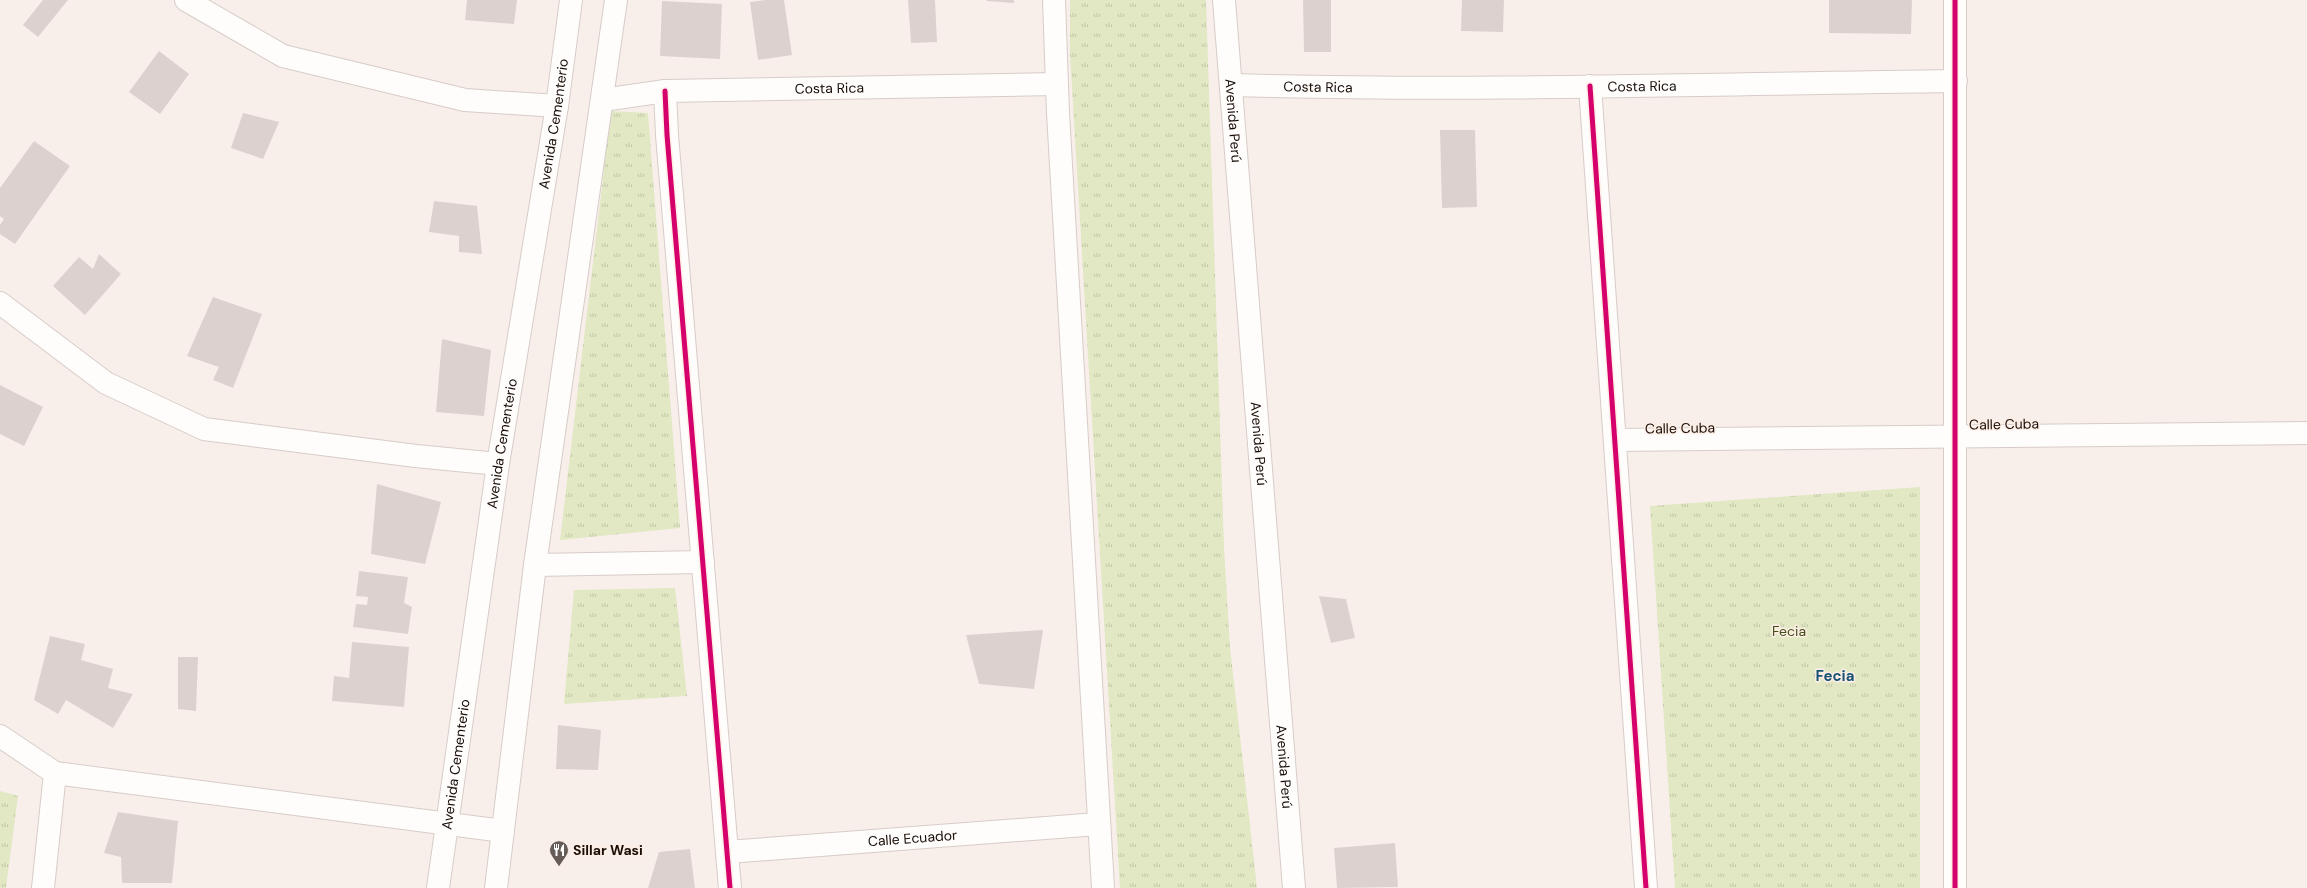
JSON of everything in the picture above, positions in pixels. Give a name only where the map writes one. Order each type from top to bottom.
[{"type":"street","points":[[186,0],[283,56],[465,100],[557,106]]},
{"type":"street","name":"Avenida Cementerio","points":[[438,888],[498,464],[557,106],[571,0]]},
{"type":"street","points":[[496,888],[535,565],[603,100],[616,0]]},
{"type":"street","points":[[1054,0],[1056,84],[1098,824],[1103,888]]},
{"type":"street","name":"Avenida Perú","points":[[1224,0],[1232,85],[1294,888]]},
{"type":"street","points":[[1955,0],[1955,888]]},
{"type":"street","name":"Costa Rica","points":[[1232,85],[1302,87],[1590,86],[1956,81]]},
{"type":"street","name":"Costa Rica","points":[[603,100],[665,91],[1056,84]]},
{"type":"street","points":[[1590,86],[1646,888]]},
{"type":"street","points":[[665,91],[667,135],[704,562],[730,888]]},
{"type":"street","points":[[0,303],[106,383],[204,429],[416,456],[498,464]]},
{"type":"street","name":"Calle Cuba","points":[[1615,440],[2307,434]]},
{"type":"street","points":[[535,565],[704,562]]},
{"type":"street","points":[[0,736],[55,773],[446,825],[503,831]]},
{"type":"street","points":[[43,888],[55,773]]},
{"type":"street","name":"Calle Ecuador","points":[[727,852],[1098,824]]},
{"type":"green space","points":[[1070,0],[1206,0],[1224,548],[1230,647],[1257,888],[1120,888],[1070,54]]},
{"type":"green space","points":[[611,111],[648,113],[680,528],[560,540]]},
{"type":"green space","name":"Fecia","points":[[1920,487],[1920,888],[1675,888],[1650,506]]},
{"type":"green space","points":[[675,588],[687,696],[564,704],[574,590]]},
{"type":"green space","points":[[0,791],[18,796],[6,888],[0,888]]},
{"type":"building","points":[[43,0],[68,0],[38,37],[23,25]]},
{"type":"building","points":[[467,0],[517,0],[514,24],[465,20]]},
{"type":"building","points":[[784,0],[792,55],[758,60],[750,2]]},
{"type":"building","points":[[908,0],[935,0],[937,42],[911,43]]},
{"type":"building","points":[[1014,0],[1014,3],[987,1]]},
{"type":"building","points":[[1303,0],[1331,0],[1331,52],[1304,52]]},
{"type":"building","points":[[1462,0],[1504,0],[1503,32],[1461,31]]},
{"type":"building","points":[[1829,0],[1912,0],[1911,34],[1829,33]]},
{"type":"building","points":[[662,1],[722,4],[720,59],[660,56]]},
{"type":"building","points":[[159,51],[189,74],[160,114],[129,92]]},
{"type":"building","points":[[243,113],[279,122],[263,159],[231,148]]},
{"type":"building","points":[[1440,130],[1475,130],[1477,207],[1442,208]]},
{"type":"building","points":[[34,141],[70,166],[15,244],[0,234],[0,225],[4,219],[0,216],[0,188]]},
{"type":"building","points":[[434,201],[477,206],[482,254],[459,252],[459,236],[429,232]]},
{"type":"building","points":[[99,254],[121,274],[85,315],[53,286],[79,257],[93,269]]},
{"type":"building","points":[[213,297],[262,314],[233,388],[213,380],[219,367],[187,356]]},
{"type":"building","points":[[442,339],[491,350],[484,416],[436,412]]},
{"type":"building","points":[[0,385],[43,407],[24,446],[0,434]]},
{"type":"building","points":[[377,484],[441,502],[425,564],[371,554]]},
{"type":"building","points":[[359,571],[408,577],[404,603],[412,607],[408,634],[353,627],[356,604],[367,605],[368,597],[356,596]]},
{"type":"building","points":[[1319,596],[1346,599],[1355,638],[1331,643]]},
{"type":"building","points":[[1043,630],[1034,689],[979,684],[966,635]]},
{"type":"building","points":[[50,636],[85,644],[81,660],[113,669],[108,688],[133,694],[113,728],[66,700],[58,714],[34,700]]},
{"type":"building","points":[[352,642],[409,647],[404,707],[332,701],[334,676],[349,678]]},
{"type":"building","points":[[178,657],[198,657],[196,711],[178,709]]},
{"type":"building","points":[[558,725],[601,730],[598,770],[556,769]]},
{"type":"building","points":[[118,812],[178,821],[172,883],[122,883],[121,857],[104,853]]},
{"type":"building","points":[[1395,843],[1398,887],[1337,888],[1334,848]]},
{"type":"building","points":[[690,849],[695,888],[648,888],[659,852]]},
{"type":"cycle path","points":[[1955,0],[1955,888]]},
{"type":"cycle path","points":[[1590,86],[1646,888]]},
{"type":"cycle path","points":[[665,91],[667,135],[730,888]]},
{"type":"place","name":"Sillar Wasi","points":[[559,867]]},
{"type":"district","name":"Fecia","points":[[1835,676]]}]
